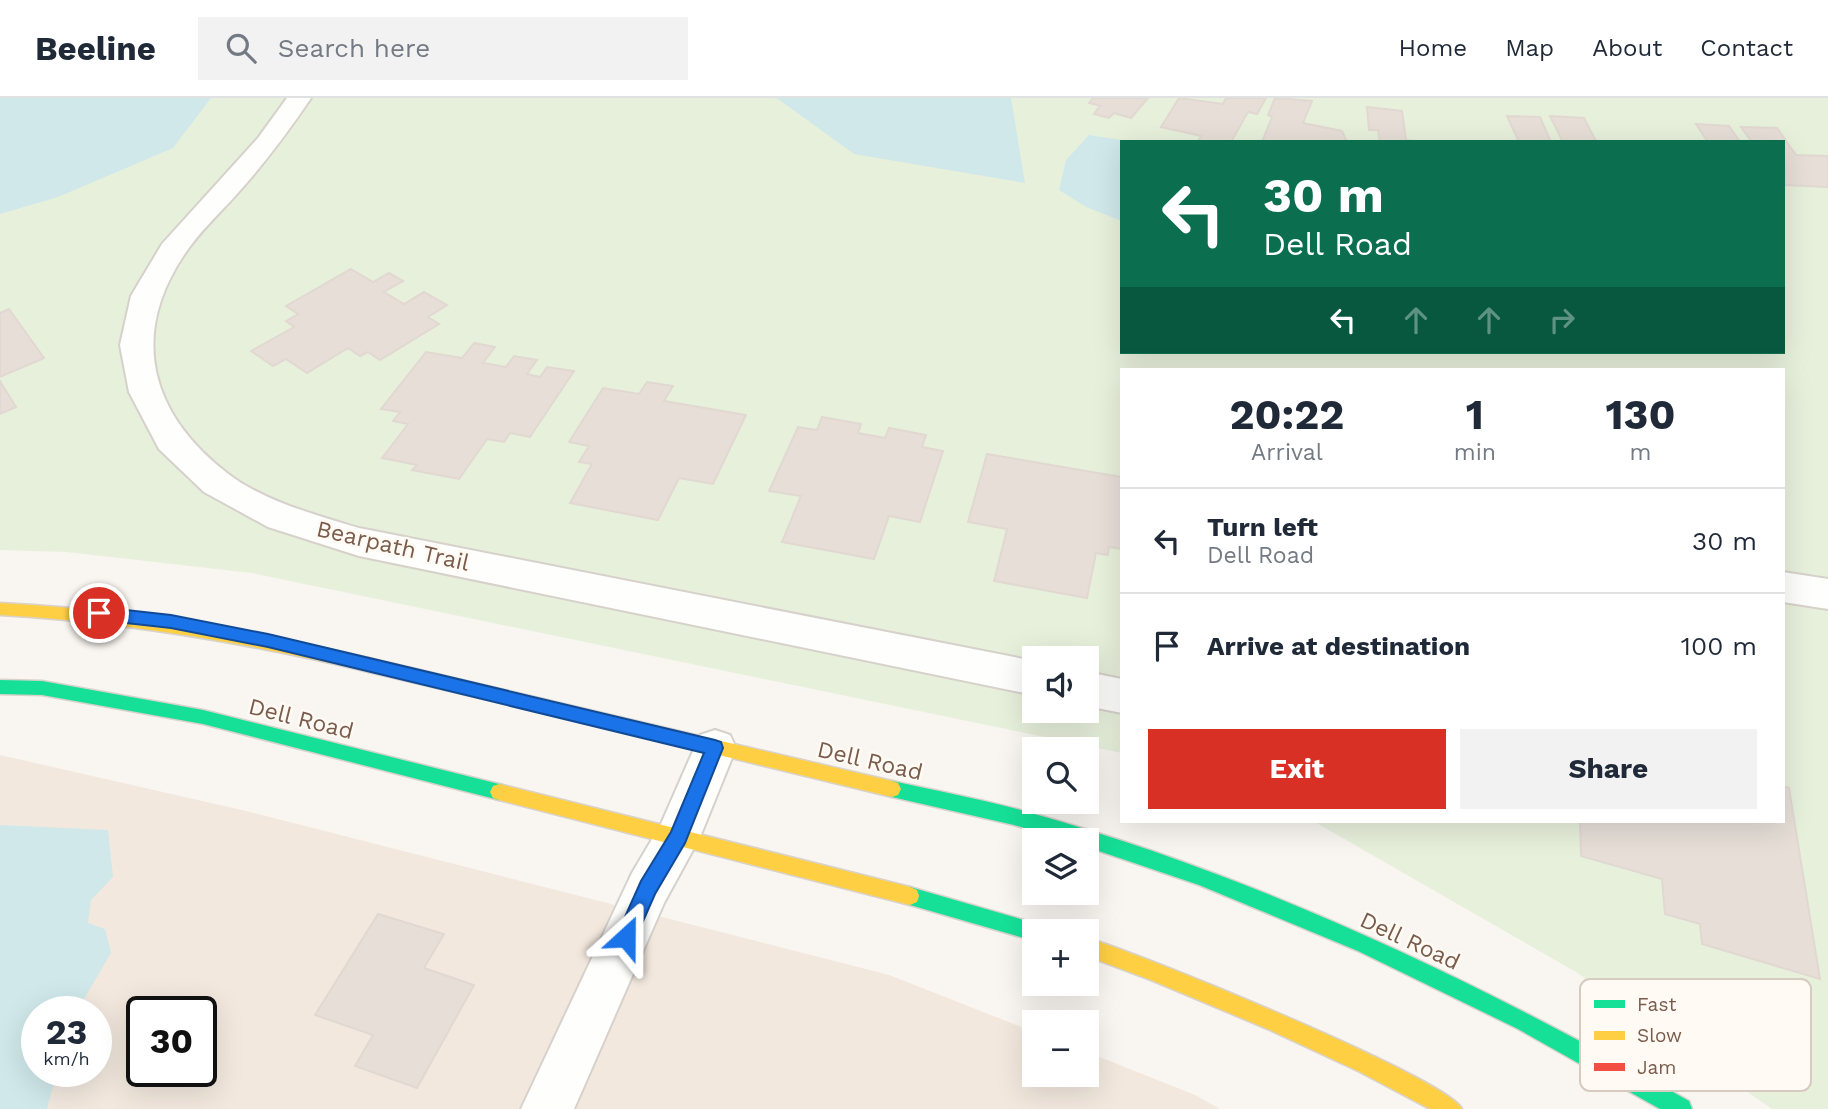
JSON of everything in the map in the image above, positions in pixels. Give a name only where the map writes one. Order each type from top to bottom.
[{"type":"main road","name":"Dell Road","points":[[0,609],[75,611],[195,626],[268,640],[1029,821],[1124,849],[1234,888],[1407,963],[1580,1050]]},
{"type":"main road","name":"Dell Road","points":[[0,687],[43,688],[202,717],[925,900],[1022,928]]},
{"type":"main road","points":[[1099,950],[1279,1023],[1396,1077],[1451,1109]]},
{"type":"main road","name":"Dell Road","points":[[1651,1091],[1681,1109]]},
{"type":"street","name":"Bearpath Trail","points":[[299,98],[267,144],[173,250],[146,296],[136,345],[145,392],[171,441],[216,483],[281,518],[359,542],[1022,676]]},
{"type":"street","points":[[1785,587],[1828,594]]},
{"type":"street","points":[[1099,691],[1120,696]]},
{"type":"street","points":[[548,1109],[648,888],[678,837],[715,748]]},
{"type":"shaded area","points":[[0,755],[246,811],[889,975],[1022,1027],[1022,1087],[1099,1087],[1099,1057],[1195,1095],[1220,1109],[0,1109]]},
{"type":"green space","points":[[0,98],[1828,98],[1828,1109],[1772,1109],[1746,1091],[1811,1091],[1811,979],[1586,979],[1316,823],[1785,823],[1785,368],[1120,368],[1120,753],[1099,748],[1099,737],[1045,737],[252,573],[67,552],[0,550]]},
{"type":"water","points":[[0,98],[211,98],[173,148],[58,197],[0,214]]},
{"type":"water","points":[[773,98],[1011,98],[1025,183],[854,154]]},
{"type":"water","points":[[1089,135],[1121,140],[1120,220],[1086,207],[1059,190],[1066,160]]},
{"type":"water","points":[[0,825],[108,830],[113,877],[91,900],[88,923],[105,929],[111,953],[86,996],[21,996],[21,1087],[53,1087],[47,1109],[0,1109]]},
{"type":"building","points":[[1093,98],[1148,98],[1131,118],[1114,113],[1109,118],[1094,114],[1100,106],[1089,103]]},
{"type":"building","points":[[1179,98],[1223,104],[1226,98],[1266,98],[1257,114],[1248,112],[1232,140],[1199,140],[1201,136],[1161,127]]},
{"type":"building","points":[[1275,98],[1312,101],[1303,123],[1342,131],[1346,140],[1263,140],[1272,117],[1268,115]]},
{"type":"building","points":[[1367,107],[1402,111],[1406,140],[1380,140],[1378,130],[1369,130]]},
{"type":"building","points":[[1507,116],[1540,117],[1550,140],[1518,140]]},
{"type":"building","points":[[1550,116],[1584,118],[1595,140],[1562,140]]},
{"type":"building","points":[[1696,124],[1729,126],[1739,140],[1707,140]]},
{"type":"building","points":[[1741,127],[1777,128],[1796,155],[1828,156],[1828,187],[1785,185],[1785,140],[1751,140]]},
{"type":"building","points":[[351,269],[373,282],[389,273],[403,281],[384,292],[404,304],[424,292],[447,305],[428,317],[439,324],[380,360],[368,352],[360,356],[348,348],[307,373],[286,359],[273,366],[251,351],[294,327],[286,321],[298,314],[286,306]]},
{"type":"building","points":[[9,309],[44,358],[0,377],[0,313]]},
{"type":"building","points":[[474,343],[495,347],[483,363],[506,367],[514,356],[537,360],[527,374],[540,377],[547,367],[574,371],[530,437],[510,433],[504,442],[487,439],[459,479],[412,470],[417,465],[382,458],[408,424],[393,421],[400,412],[381,409],[426,352],[462,358]]},
{"type":"building","points":[[0,381],[16,407],[0,414]]},
{"type":"building","points":[[647,382],[673,386],[664,401],[746,415],[713,484],[679,478],[658,520],[570,503],[592,464],[579,462],[589,446],[569,442],[603,388],[639,394]]},
{"type":"building","points":[[822,417],[861,424],[858,433],[885,438],[889,428],[926,435],[922,447],[943,451],[920,522],[889,516],[874,559],[782,542],[801,496],[769,491],[798,427],[817,430]]},
{"type":"building","points":[[987,454],[1120,477],[1120,549],[1109,547],[1108,555],[1096,553],[1087,598],[994,581],[1007,529],[968,522]]},
{"type":"building","points":[[1785,787],[1789,788],[1820,979],[1702,944],[1700,924],[1665,914],[1662,879],[1581,856],[1580,823],[1785,823]]},
{"type":"building","points":[[378,914],[444,934],[424,968],[474,985],[417,1088],[355,1066],[373,1035],[315,1015]]},
{"type":"traffic: fast","points":[[0,687],[42,688],[203,717],[499,792]]},
{"type":"traffic: fast","points":[[892,789],[1031,821],[1200,877],[1365,944],[1446,982],[1580,1052]]},
{"type":"traffic: fast","points":[[910,896],[1022,929]]},
{"type":"traffic: fast","points":[[1650,1091],[1681,1109]]},
{"type":"traffic: slow","points":[[0,609],[140,621],[277,645],[369,665]]},
{"type":"traffic: slow","points":[[653,732],[892,789]]},
{"type":"traffic: slow","points":[[499,792],[910,896]]},
{"type":"traffic: slow","points":[[1099,951],[1307,1036],[1451,1109]]},
{"type":"traffic: jam","points":[[369,665],[653,732]]},
{"type":"route","points":[[99,613],[171,622],[268,640],[715,748],[678,837],[648,888],[626,937]]}]
